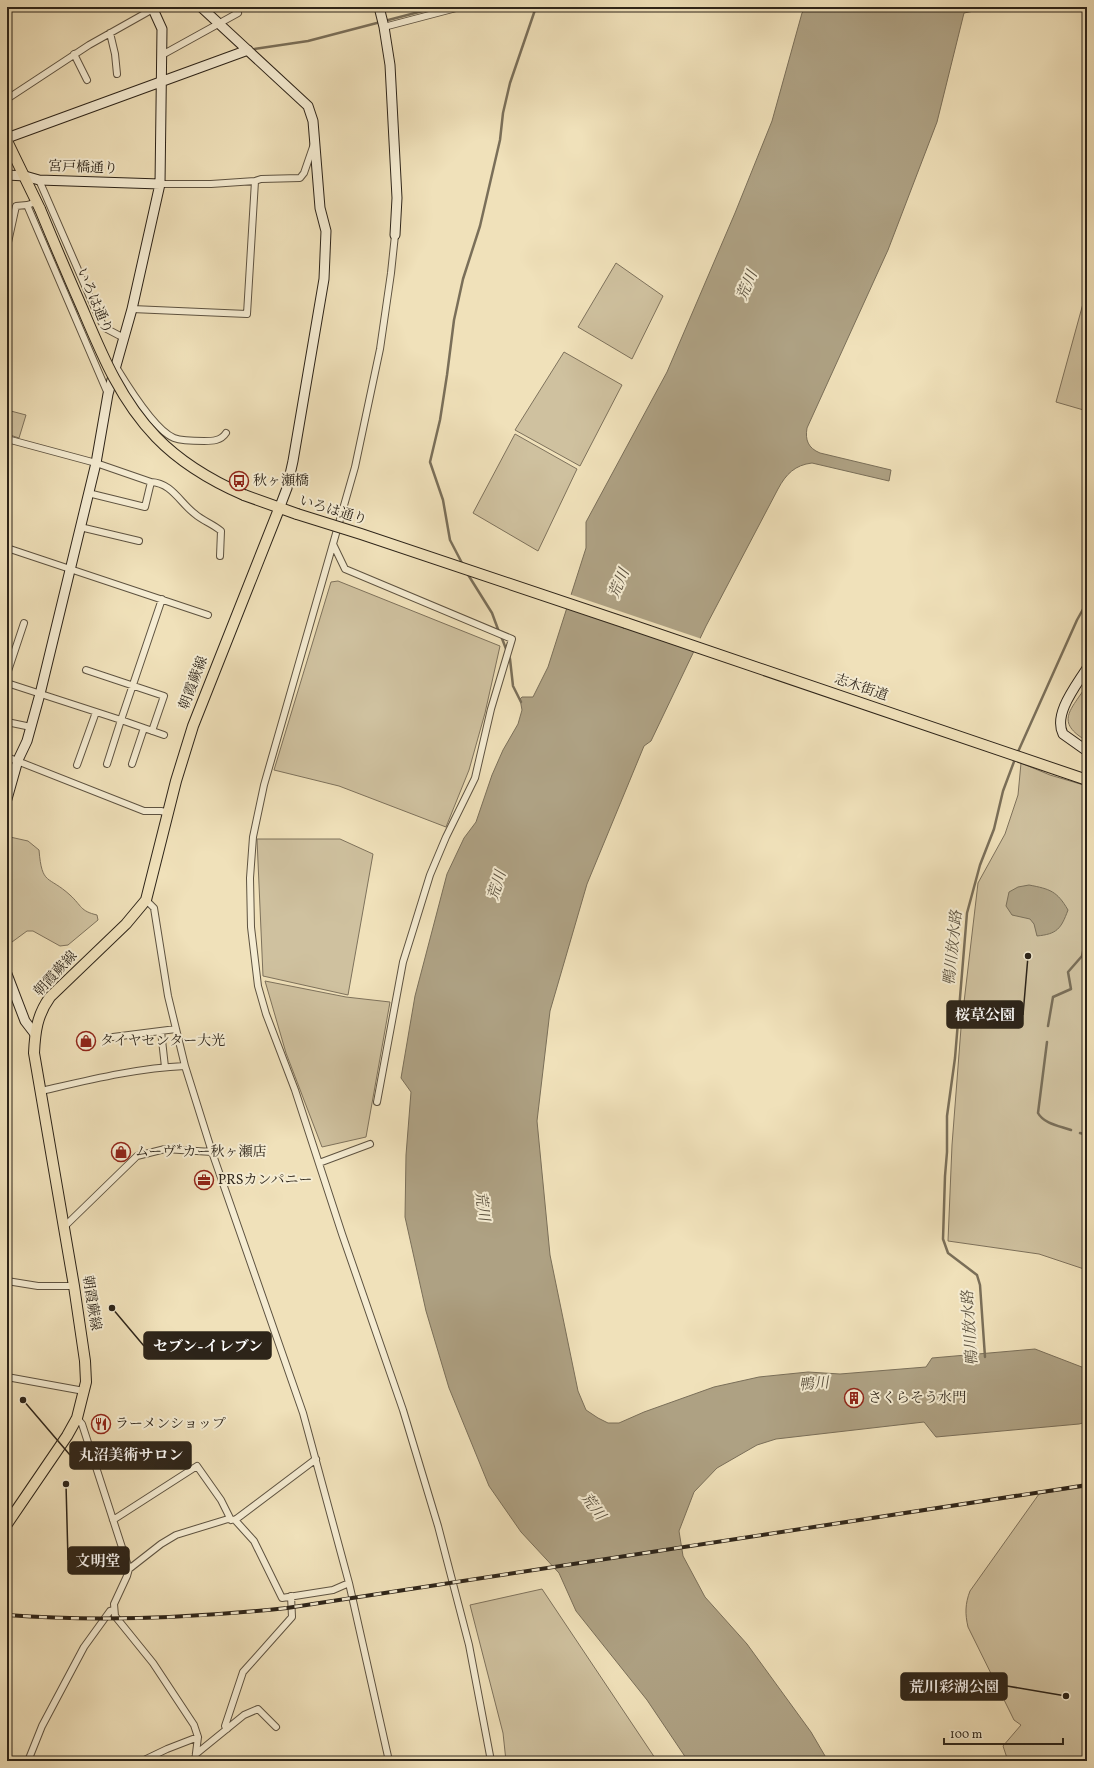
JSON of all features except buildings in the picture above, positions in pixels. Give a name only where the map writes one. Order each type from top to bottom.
[{"type":"main road","name":"いろは通り","points":[[7,140],[25,176],[35,206],[102,355],[118,386],[133,410],[157,438],[175,454],[209,477],[244,496],[279,509],[361,534],[626,623]]},
{"type":"main road","name":"朝霞蕨線","points":[[7,1524],[67,1436],[77,1418],[84,1391],[85,1361],[74,1286],[34,1053],[35,1034],[40,1014],[50,997],[122,928],[146,900],[186,747],[200,707],[279,509]]},
{"type":"main road","name":"志木街道","points":[[626,623],[1087,780]]},
{"type":"street","points":[[201,7],[308,106],[313,121],[320,208],[326,231],[324,279],[292,468],[279,509]]},
{"type":"street","points":[[379,7],[390,65],[397,198],[392,273],[373,387],[355,467],[264,785],[253,837],[250,878],[252,927],[258,986],[262,1001],[295,1090],[403,1410],[438,1526],[469,1645],[491,1761]]},
{"type":"street","points":[[383,24],[460,7]]},
{"type":"street","points":[[7,99],[74,54],[153,8],[162,29],[160,184],[132,309],[108,394],[96,463],[40,694],[27,741],[18,760],[7,799]]},
{"type":"street","points":[[162,56],[238,13]]},
{"type":"street","points":[[110,33],[115,54],[117,74]]},
{"type":"street","points":[[7,140],[162,78],[248,50]]},
{"type":"street","points":[[74,54],[87,80]]},
{"type":"street","points":[[160,184],[211,184],[255,181],[261,179],[300,178],[304,173],[314,142]]},
{"type":"street","name":"宮戸橋通り","points":[[7,175],[25,176],[39,180],[160,184]]},
{"type":"street","points":[[39,180],[99,318],[105,328],[124,338]]},
{"type":"street","points":[[132,309],[247,314],[255,181]]},
{"type":"street","points":[[7,247],[16,206],[35,206],[108,394]]},
{"type":"street","points":[[116,367],[151,418],[173,438],[203,441],[215,440],[223,438],[226,433]]},
{"type":"street","points":[[7,438],[96,463],[151,482],[160,483],[168,487],[195,514],[222,531],[220,556]]},
{"type":"street","points":[[88,494],[145,507],[151,482]]},
{"type":"street","points":[[80,527],[139,541]]},
{"type":"street","points":[[333,544],[345,569],[512,639],[491,709],[474,778],[430,875],[403,962],[377,1102]]},
{"type":"street","points":[[7,548],[71,568],[208,615]]},
{"type":"street","points":[[107,764],[162,599]]},
{"type":"street","points":[[7,674],[24,623]]},
{"type":"street","points":[[1087,668],[1066,703],[1060,721],[1063,734],[1087,751]]},
{"type":"street","points":[[86,670],[164,696],[152,731]]},
{"type":"street","points":[[7,683],[164,735]]},
{"type":"street","points":[[77,764],[96,712]]},
{"type":"street","points":[[7,722],[31,727]]},
{"type":"street","points":[[132,764],[144,728]]},
{"type":"street","points":[[7,756],[144,811],[161,811],[169,813]]},
{"type":"street","points":[[146,900],[154,908],[168,996],[185,1066],[212,1152],[279,1342],[316,1459],[349,1582],[389,1761]]},
{"type":"street","points":[[7,974],[25,1021],[35,1034]]},
{"type":"street","points":[[113,1037],[176,1029]]},
{"type":"street","points":[[161,1031],[165,1067]]},
{"type":"street","points":[[41,1091],[78,1082],[165,1067],[185,1066]]},
{"type":"street","points":[[319,1163],[370,1144]]},
{"type":"street","points":[[64,1227],[137,1156],[165,1149],[212,1152]]},
{"type":"street","points":[[7,1281],[38,1286],[74,1286]]},
{"type":"street","points":[[7,1377],[84,1391]]},
{"type":"street","points":[[77,1418],[82,1424],[129,1569],[114,1604],[115,1616],[153,1663],[194,1725],[198,1737],[196,1758]]},
{"type":"street","points":[[129,1569],[161,1544],[176,1535],[233,1520],[316,1459]]},
{"type":"street","points":[[113,1520],[197,1466],[233,1520],[254,1541],[282,1598],[333,1590],[349,1582]]},
{"type":"street","points":[[228,1729],[225,1726],[243,1672],[292,1618],[291,1596]]},
{"type":"street","points":[[28,1761],[42,1726],[84,1647],[110,1612],[114,1610]]},
{"type":"street","points":[[196,1758],[244,1715],[258,1709],[276,1727]]},
{"type":"street","points":[[142,1761],[167,1748],[198,1737]]},
{"type":"shaded area","points":[[616,263],[663,296],[632,359],[578,327]]},
{"type":"shaded area","points":[[1087,289],[1087,411],[1056,402]]},
{"type":"shaded area","points":[[564,352],[622,385],[580,466],[515,430]]},
{"type":"shaded area","points":[[7,410],[26,415],[19,438],[7,434]]},
{"type":"shaded area","points":[[515,434],[577,469],[538,551],[473,513]]},
{"type":"shaded area","points":[[338,581],[500,646],[485,713],[469,770],[446,827],[339,786],[274,770],[331,582]]},
{"type":"shaded area","points":[[1087,685],[1087,741],[1071,728],[1068,722],[1071,709]]},
{"type":"shaded area","points":[[1021,763],[1050,775],[1087,786],[1087,1270],[1039,1254],[948,1241],[952,1145],[961,1028],[978,883],[1005,834],[1018,795]]},
{"type":"shaded area","points":[[10,837],[28,841],[39,850],[44,875],[70,895],[84,910],[97,915],[98,920],[68,945],[60,946],[33,931],[27,931],[12,942],[8,940],[7,840]]},
{"type":"shaded area","points":[[257,839],[340,839],[373,854],[348,995],[263,976]]},
{"type":"shaded area","points":[[265,981],[346,997],[390,1002],[366,1137],[322,1147],[286,1053]]},
{"type":"shaded area","points":[[1087,1487],[1087,1761],[1008,1761],[1003,1746],[1021,1725],[1014,1720],[968,1627],[966,1609],[968,1596],[970,1591],[1039,1494]]},
{"type":"shaded area","points":[[542,1589],[657,1761],[506,1761],[503,1733],[470,1605]]},
{"type":"water","points":[[807,7],[977,7],[974,11],[964,13],[937,122],[888,250],[807,428],[806,436],[808,443],[816,451],[891,470],[889,481],[812,463],[796,468],[784,479],[706,626],[651,741],[644,746],[587,884],[550,1011],[537,1121],[550,1255],[578,1391],[586,1410],[608,1423],[619,1423],[644,1412],[714,1387],[759,1377],[808,1372],[840,1374],[926,1367],[932,1358],[1035,1349],[1087,1369],[1087,1422],[936,1437],[924,1422],[776,1439],[757,1445],[717,1468],[694,1492],[679,1531],[683,1556],[705,1597],[747,1644],[811,1732],[828,1761],[688,1761],[647,1700],[576,1611],[559,1573],[521,1532],[489,1486],[449,1388],[426,1311],[405,1217],[406,1155],[411,1092],[401,1078],[415,996],[447,874],[464,838],[476,822],[492,775],[503,750],[518,724],[522,710],[520,699],[522,697],[533,697],[548,667],[586,548],[586,522],[667,372],[735,213],[772,121],[802,13]]},
{"type":"water","points":[[1029,885],[1052,892],[1060,899],[1068,910],[1063,922],[1054,932],[1037,936],[1034,924],[1030,919],[1012,915],[1006,906],[1009,892],[1018,887]]},
{"type":"pier","points":[[569,594],[702,639],[695,652],[564,608]]},
{"type":"waterway","points":[[254,49],[308,41],[438,7]]},
{"type":"waterway","points":[[463,565],[450,540],[443,500],[430,462],[440,420],[454,320],[463,279],[480,226],[500,140],[503,113],[510,83],[536,7]]},
{"type":"waterway","points":[[467,573],[492,613],[499,632]]},
{"type":"waterway","name":"鴨川放水路","points":[[1017,754],[1077,620],[1087,602]]},
{"type":"waterway","points":[[501,636],[510,659],[513,686],[521,702]]},
{"type":"waterway","name":"鴨川放水路","points":[[985,1357],[980,1285],[977,1275],[948,1253],[943,1239],[947,1116],[955,1058],[967,913],[980,865],[994,829],[1003,791],[1015,759]]},
{"type":"waterway","points":[[1048,1026],[1053,997],[1071,989],[1068,972],[1082,956],[1087,935]]},
{"type":"waterway","points":[[1047,1042],[1038,1113],[1044,1120],[1071,1130]]},
{"type":"waterway","points":[[1080,1133],[1087,1135]]},
{"type":"railway","points":[[7,1615],[77,1618],[147,1618],[287,1608],[1087,1485]]},
{"type":"place","name":"秋ヶ瀬橋","points":[[239,481]]},
{"type":"place","name":"桜草公園","points":[[1028,956]]},
{"type":"place","name":"タイヤセンター大光","points":[[86,1041]]},
{"type":"place","name":"ムーヴ*カー秋ヶ瀬店","points":[[121,1152]]},
{"type":"place","name":"PRSカンパニー","points":[[204,1180]]},
{"type":"place","name":"セブン-イレブン","points":[[112,1308]]},
{"type":"place","name":"さくらそう水門","points":[[854,1398]]},
{"type":"place","name":"丸沼美術サロン","points":[[23,1400]]},
{"type":"place","name":"ラーメンショップ","points":[[101,1424]]},
{"type":"place","name":"文明堂","points":[[66,1484]]},
{"type":"place","name":"荒川彩湖公園","points":[[1066,1696]]},
{"type":"water label","name":"荒川","points":[[748,286]]},
{"type":"water label","name":"荒川","points":[[620,584]]},
{"type":"water label","name":"荒川","points":[[498,886]]},
{"type":"water label","name":"荒川","points":[[481,1206]]},
{"type":"water label","name":"鴨川","points":[[814,1385]]},
{"type":"water label","name":"荒川","points":[[592,1507]]}]
